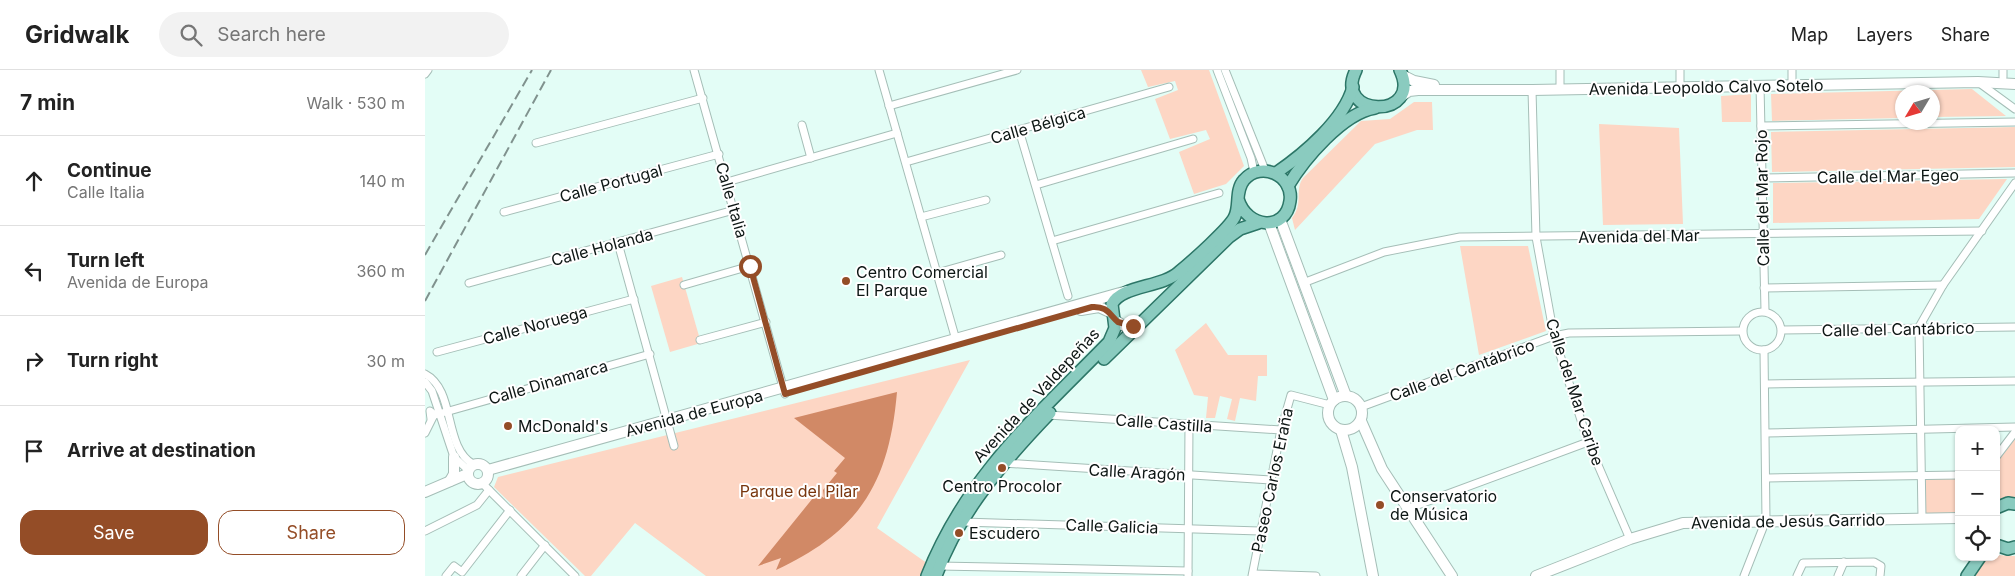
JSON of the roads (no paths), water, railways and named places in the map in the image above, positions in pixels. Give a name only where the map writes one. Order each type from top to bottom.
[{"type":"main road","points":[[1356,70],[1353,87],[1343,111],[1292,162],[1244,180],[1239,189],[1238,200],[1241,209],[1247,217],[1269,222],[1303,282],[1346,396],[1357,401],[1361,407],[1361,421],[1382,468],[1452,576]]},
{"type":"main road","points":[[1288,186],[1303,164],[1346,120],[1360,112],[1388,106],[1399,98],[1403,83],[1401,72]]},
{"type":"main road","name":"Avenida Leopoldo Calvo Sotelo","points":[[1401,72],[1408,79],[1428,84],[1560,87],[2003,74],[2015,78]]},
{"type":"main road","name":"Avenida Leopoldo Calvo Sotelo","points":[[1399,98],[1409,91],[1418,90],[1532,90],[1978,82],[2015,84]]},
{"type":"main road","points":[[1353,87],[1360,100],[1375,108]]},
{"type":"main road","points":[[1265,172],[1288,186],[1290,192],[1289,207],[1269,222]]},
{"type":"main road","name":"Avenida de Valdepeñas","points":[[927,576],[953,522],[975,486],[1008,444],[1109,342],[1113,335],[1112,304],[1117,297],[1130,291],[1163,282],[1178,273],[1235,217],[1238,200]]},
{"type":"main road","points":[[1269,222],[1332,403],[1329,417],[1334,426],[1341,430],[1352,429],[1361,421]]},
{"type":"main road","name":"Avenida de Valdepeñas","points":[[938,571],[963,522],[1003,463],[1048,415],[1088,373],[1140,325],[1229,237],[1240,229],[1269,222]]},
{"type":"main road","name":"Avenida de Europa","points":[[785,391],[1117,292],[1130,291]]},
{"type":"main road","name":"Avenida de Europa","points":[[487,480],[669,423],[1092,307],[1099,306],[1122,325],[1140,325]]},
{"type":"main road","points":[[1332,403],[1346,396]]},
{"type":"main road","points":[[1341,430],[1352,467],[1373,576]]},
{"type":"main road","points":[[450,481],[454,474],[453,457]]},
{"type":"main road","points":[[425,492],[450,481],[469,470],[481,464],[487,480],[472,483],[469,470]]},
{"type":"main road","points":[[2000,507],[2014,502]]},
{"type":"main road","name":"Avenida de Jesús Garrido","points":[[1536,576],[1630,540],[1683,523],[1955,518]]},
{"type":"main road","points":[[2000,547],[2008,549],[2015,547]]},
{"type":"main road","points":[[1968,575],[1977,561]]},
{"type":"street","points":[[425,74],[428,70]]},
{"type":"street","name":"Calle Italia","points":[[695,70],[785,391]]},
{"type":"street","points":[[879,70],[955,340]]},
{"type":"street","points":[[889,106],[1017,70]]},
{"type":"street","points":[[1217,70],[1251,158],[1265,172]]},
{"type":"street","points":[[1225,70],[1265,172]]},
{"type":"street","points":[[1559,70],[1560,87]]},
{"type":"street","points":[[1680,70],[1680,84]]},
{"type":"street","points":[[1792,70],[1792,81]]},
{"type":"street","points":[[1978,82],[2015,109]]},
{"type":"street","name":"Calle del Mar Rojo","points":[[1760,85],[1765,311]]},
{"type":"street","name":"Calle Bélgica","points":[[906,162],[1169,87]]},
{"type":"street","name":"Calle del Mar Caribe","points":[[1532,90],[1536,237],[1554,336],[1588,442],[1630,540]]},
{"type":"street","points":[[537,143],[703,98]]},
{"type":"street","points":[[1761,126],[2015,122]]},
{"type":"street","points":[[802,125],[811,158]]},
{"type":"street","points":[[1019,130],[1068,296]]},
{"type":"street","points":[[727,182],[897,133]]},
{"type":"street","points":[[1036,185],[1193,140]]},
{"type":"street","name":"Calle Portugal","points":[[504,212],[719,154]]},
{"type":"street","name":"Calle del Mar Egeo","points":[[1762,178],[2015,174]]},
{"type":"street","points":[[1921,518],[1919,327],[1943,286],[2015,183]]},
{"type":"street","points":[[1052,241],[1219,193]]},
{"type":"street","points":[[921,217],[986,200]]},
{"type":"street","name":"Calle Holanda","points":[[469,283],[734,210]]},
{"type":"street","name":"Avenida del Mar","points":[[1303,282],[1394,250],[1461,237],[1982,231]]},
{"type":"street","points":[[618,242],[674,446]]},
{"type":"street","points":[[937,273],[1001,256]]},
{"type":"street","points":[[684,285],[750,266]]},
{"type":"street","points":[[1764,288],[1943,286]]},
{"type":"street","name":"Calle Noruega","points":[[437,352],[634,299]]},
{"type":"street","points":[[1765,311],[1777,318],[1782,330],[1777,344],[1764,350],[1751,347],[1744,337],[1743,331],[1745,321],[1750,316],[1765,311]]},
{"type":"street","points":[[700,340],[766,322]]},
{"type":"street","name":"Calle del Cantábrico","points":[[1782,330],[2015,327]]},
{"type":"street","name":"Calle del Cantábrico","points":[[1361,407],[1554,336],[1569,333],[1743,331]]},
{"type":"street","points":[[1744,576],[1766,520],[1764,350]]},
{"type":"street","name":"Calle Dinamarca","points":[[435,416],[650,354]]},
{"type":"street","points":[[425,374],[439,385],[461,453],[469,470]]},
{"type":"street","points":[[1765,384],[2015,381]]},
{"type":"street","points":[[425,382],[432,391],[435,416],[453,457],[469,470]]},
{"type":"street","name":"Paseo Carlos Eraña","points":[[1253,575],[1281,430],[1291,395],[1332,403]]},
{"type":"street","name":"Calle Castilla","points":[[1048,415],[1281,430]]},
{"type":"street","points":[[425,433],[435,416]]},
{"type":"street","points":[[938,571],[1188,573],[1189,424]]},
{"type":"street","points":[[1766,433],[2015,427]]},
{"type":"street","points":[[2000,452],[2015,432]]},
{"type":"street","points":[[1407,509],[1588,442]]},
{"type":"street","name":"Calle Aragón","points":[[1003,463],[1271,480]]},
{"type":"street","points":[[1767,478],[1955,475]]},
{"type":"street","points":[[487,480],[509,510],[575,576]]},
{"type":"street","points":[[425,531],[477,505],[487,480]]},
{"type":"street","points":[[446,576],[454,566],[462,572],[509,510]]},
{"type":"street","name":"Calle Galicia","points":[[963,522],[1260,531]]},
{"type":"street","points":[[521,576],[545,545]]},
{"type":"street","points":[[1838,576],[1844,562]]},
{"type":"street","points":[[1797,576],[1803,563],[1844,562],[1877,563],[1881,574]]},
{"type":"street","points":[[1253,575],[1316,576]]},
{"type":"railway","points":[[425,255],[532,70]]},
{"type":"railway","points":[[425,301],[551,70]]},
{"type":"place","name":"Centro Comercial El Parque","points":[[846,281]]},
{"type":"place","name":"McDonald's","points":[[508,426]]},
{"type":"place","name":"Centro Procolor","points":[[1002,468]]},
{"type":"place","name":"Conservatorio de Música","points":[[1380,505]]},
{"type":"place","name":"Escudero","points":[[959,533]]},
{"type":"park label","name":"Parque del Pilar","points":[[799,491]]}]
